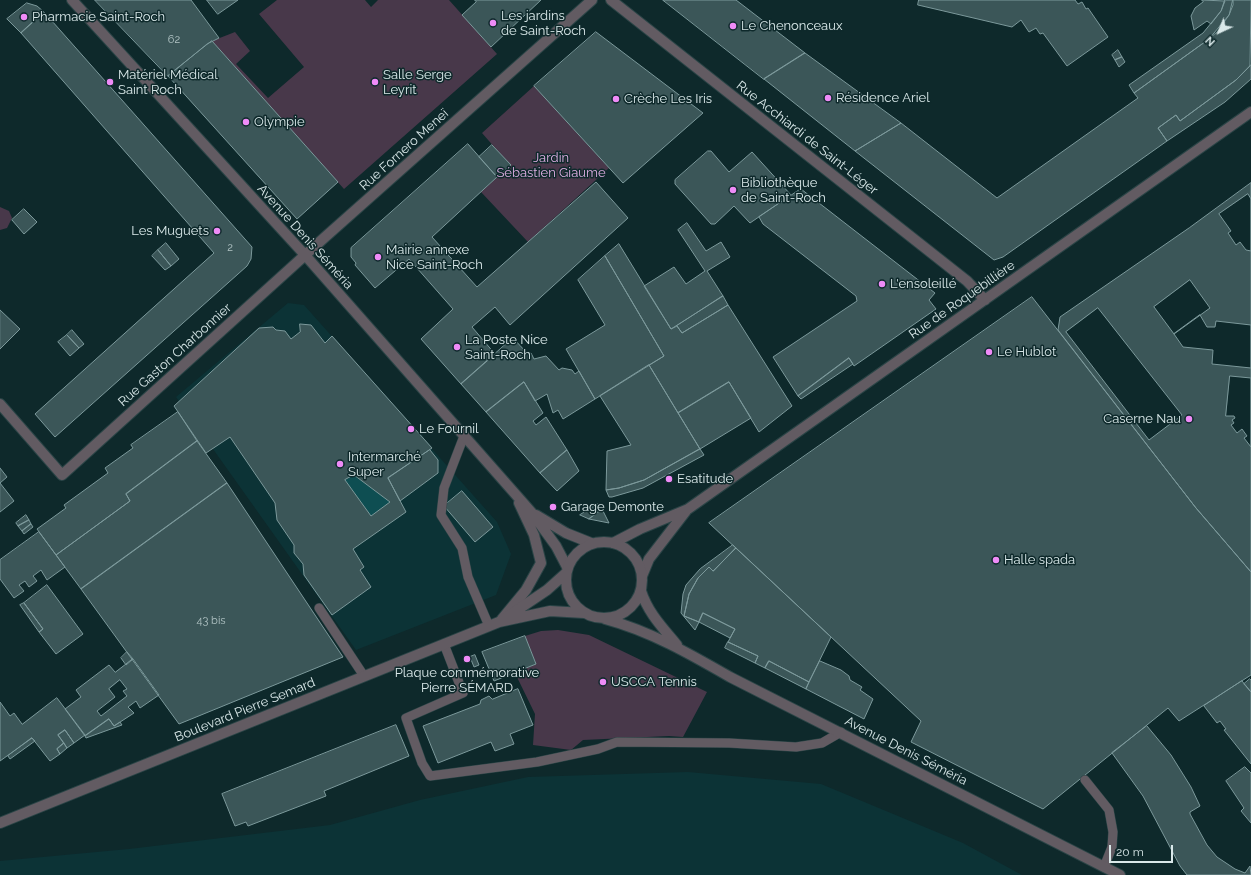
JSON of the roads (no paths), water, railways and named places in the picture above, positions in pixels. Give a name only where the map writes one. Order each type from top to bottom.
[{"type":"street","name":"Avenue Denis Séméria","points":[[72,0],[305,255],[532,513],[556,546],[567,570]]},
{"type":"street","name":"Rue Fornero Meneï","points":[[305,255],[592,0]]},
{"type":"street","name":"Rue Acchiardi de Saint-Léger","points":[[611,0],[967,281],[985,300]]},
{"type":"street","name":"Rue de Roquebillière","points":[[612,543],[640,529],[688,509],[1251,112]]},
{"type":"street","name":"Rue Gaston Charbonnier","points":[[0,404],[62,475],[305,255]]},
{"type":"street","name":"Avenue Denis Séméria","points":[[499,622],[526,590],[541,563],[534,535],[515,494]]},
{"type":"street","name":"Rue de Roquebillière","points":[[642,576],[649,559],[688,509]]},
{"type":"street","name":"Avenue Denis Séméria","points":[[532,513],[566,533],[591,544]]},
{"type":"street","points":[[598,542],[612,543],[624,547],[633,555],[639,565],[642,576],[641,592],[627,610],[614,617],[594,617],[584,613],[568,596],[566,584],[567,570],[576,553],[591,544],[598,542]]},
{"type":"street","name":"Boulevard Pierre Semard","points":[[499,622],[547,590],[567,570]]},
{"type":"street","name":"Avenue Denis Séméria","points":[[641,592],[652,615],[680,648]]},
{"type":"street","name":"Boulevard Pierre Semard","points":[[0,823],[499,622],[550,611],[584,613]]},
{"type":"street","name":"Avenue Denis Séméria","points":[[605,618],[641,630],[680,648],[730,677],[841,732],[1120,875]]},
{"type":"lane","points":[[464,436],[444,488],[441,515],[462,548],[468,577],[489,626]]},
{"type":"lane","points":[[319,608],[364,676]]},
{"type":"lane","points":[[444,644],[462,693],[406,718],[422,763],[430,776],[537,762],[598,749],[618,742],[729,743],[796,747],[822,743],[841,732]]},
{"type":"lane","points":[[1084,780],[1108,810],[1113,832],[1112,847],[1104,867]]},
{"type":"place","name":"Pharmacie Saint-Roch","points":[[24,17]]},
{"type":"place","name":"Les jardins de Saint-Roch","points":[[493,23]]},
{"type":"place","name":"Le Chenonceaux","points":[[733,26]]},
{"type":"place","name":"Matériel Médical Saint Roch","points":[[110,82]]},
{"type":"place","name":"Salle Serge Leyrit","points":[[375,82]]},
{"type":"place","name":"Résidence Ariel","points":[[828,98]]},
{"type":"place","name":"Crèche Les Iris","points":[[616,99]]},
{"type":"place","name":"Olympie","points":[[246,122]]},
{"type":"place","name":"Bibliothèque de Saint-Roch","points":[[733,190]]},
{"type":"place","name":"Les Muguets","points":[[217,231]]},
{"type":"place","name":"Mairie annexe Nice Saint-Roch","points":[[378,257]]},
{"type":"place","name":"L'ensoleillé","points":[[882,284]]},
{"type":"place","name":"La Poste Nice Saint-Roch","points":[[457,347]]},
{"type":"place","name":"Le Hublot","points":[[989,352]]},
{"type":"place","name":"Caserne Nau","points":[[1189,419]]},
{"type":"place","name":"Le Fournil","points":[[411,429]]},
{"type":"place","name":"Intermarché Super","points":[[340,464]]},
{"type":"place","name":"Esatitude","points":[[669,479]]},
{"type":"place","name":"Garage Demonte","points":[[553,507]]},
{"type":"place","name":"Halle spada","points":[[996,560]]},
{"type":"place","name":"Plaque commémorative Pierre SÉMARD","points":[[467,659]]},
{"type":"place","name":"USCCA Tennis","points":[[603,682]]},
{"type":"park label","name":"Jardin Sébastien Giaume","points":[[551,166]]}]
